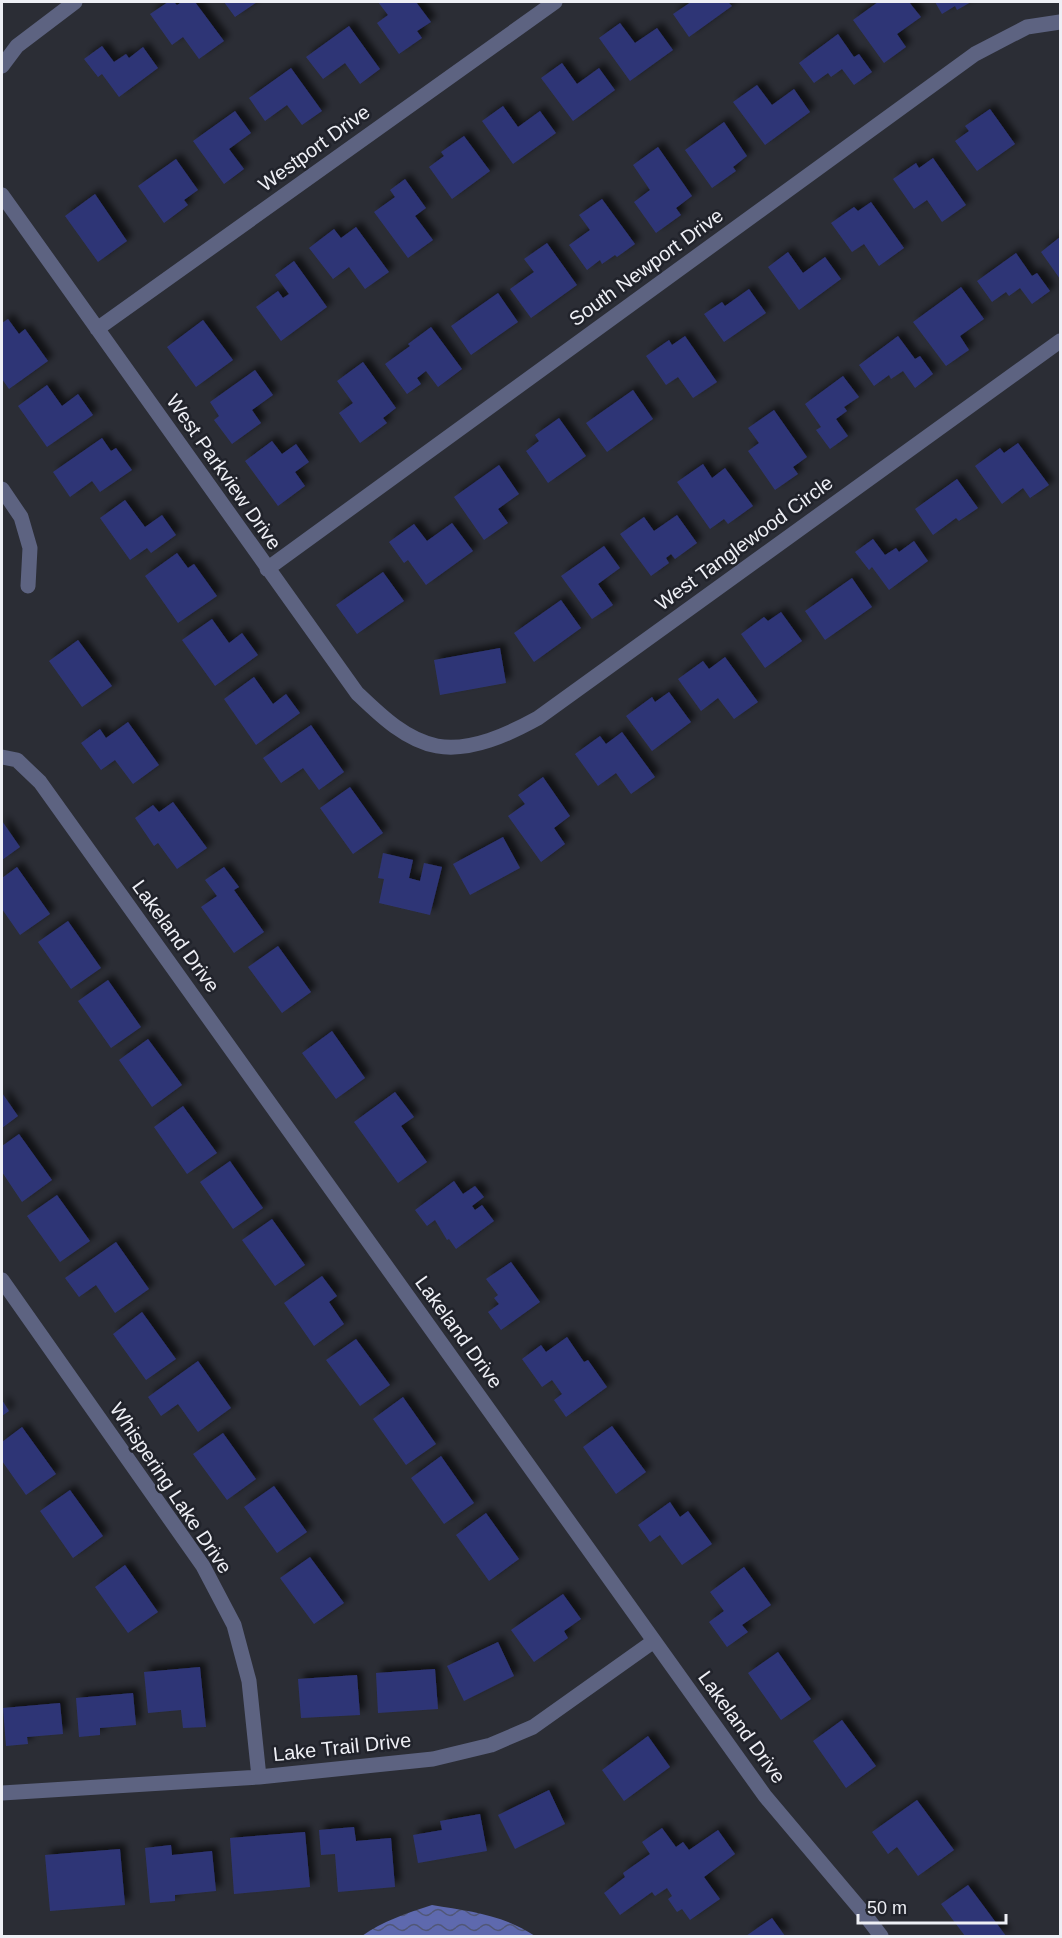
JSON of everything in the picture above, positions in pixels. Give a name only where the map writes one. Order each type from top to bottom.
[{"type":"street","points":[[2,66],[17,46],[75,2]]},
{"type":"street","name":"Westport Drive","points":[[97,329],[555,2]]},
{"type":"street","name":"South Newport Drive","points":[[267,569],[975,54],[1027,27],[1060,22]]},
{"type":"street","name":"West Parkview Drive","points":[[2,195],[357,693],[383,717],[413,737],[437,746]]},
{"type":"street","name":"West Tanglewood Circle","points":[[437,746],[467,746],[498,737],[537,718],[1060,341]]},
{"type":"street","points":[[2,489],[21,517],[30,548],[28,586]]},
{"type":"street","name":"Lakeland Drive","points":[[2,757],[17,760],[40,782],[765,1796],[881,1936]]},
{"type":"street","name":"Whispering Lake Drive","points":[[2,1280],[203,1566],[234,1625],[249,1681],[259,1777]]},
{"type":"street","name":"Lake Trail Drive","points":[[2,1793],[259,1777],[433,1759],[491,1745],[533,1728],[654,1641]]},
{"type":"water","points":[[432,1905],[499,1919],[535,1936],[362,1936],[405,1914]]},
{"type":"building","points":[[168,2],[174,2],[177,5],[182,2],[195,2],[224,41],[199,59],[183,37],[172,45],[150,14]]},
{"type":"building","points":[[224,2],[257,2],[235,17]]},
{"type":"building","points":[[378,2],[416,2],[431,22],[417,31],[422,38],[399,54],[377,23],[388,15]]},
{"type":"building","points":[[691,2],[728,2],[732,6],[689,37],[673,14]]},
{"type":"building","points":[[878,2],[909,2],[921,17],[897,34],[906,47],[884,63],[853,20]]},
{"type":"building","points":[[935,2],[971,2],[957,10],[955,6],[942,14]]},
{"type":"building","points":[[620,23],[635,43],[657,28],[673,50],[630,81],[599,38]]},
{"type":"building","points":[[349,26],[380,69],[360,84],[345,63],[323,79],[306,57]]},
{"type":"building","points":[[838,34],[854,57],[859,54],[872,72],[854,85],[842,69],[831,77],[828,73],[814,83],[799,63]]},
{"type":"building","points":[[102,46],[114,62],[126,54],[129,58],[143,47],[158,68],[119,97],[102,74],[98,77],[84,59]]},
{"type":"building","points":[[562,63],[577,84],[599,68],[615,90],[573,121],[541,78]]},
{"type":"building","points":[[291,68],[322,111],[302,125],[287,105],[265,121],[249,98]]},
{"type":"building","points":[[757,85],[772,105],[794,89],[810,112],[765,145],[733,102]]},
{"type":"building","points":[[503,106],[518,127],[540,111],[556,133],[513,164],[482,121]]},
{"type":"building","points":[[990,109],[1015,144],[977,171],[955,141],[969,131],[965,126]]},
{"type":"building","points":[[235,111],[251,133],[229,149],[244,169],[224,184],[193,141]]},
{"type":"building","points":[[724,122],[747,156],[733,167],[736,171],[712,188],[685,150]]},
{"type":"building","points":[[464,136],[490,171],[452,199],[429,167],[444,156],[441,152]]},
{"type":"building","points":[[658,147],[692,196],[676,208],[681,215],[656,233],[634,202],[650,190],[633,165]]},
{"type":"building","points":[[933,158],[966,205],[942,222],[927,200],[914,209],[893,179],[916,163],[919,168]]},
{"type":"building","points":[[176,159],[198,190],[184,200],[188,205],[164,223],[138,186]]},
{"type":"building","points":[[405,179],[426,208],[415,216],[433,240],[408,258],[374,212],[395,197],[390,190]]},
{"type":"building","points":[[95,194],[127,241],[98,262],[65,216]]},
{"type":"building","points":[[602,199],[635,244],[617,257],[615,255],[602,264],[600,260],[587,270],[569,245],[590,230],[579,215]]},
{"type":"building","points":[[871,202],[904,248],[879,266],[864,244],[852,252],[831,223],[854,207],[858,211]]},
{"type":"building","points":[[356,227],[389,272],[365,289],[349,267],[333,279],[309,248],[334,229],[341,238]]},
{"type":"building","points":[[1060,237],[1060,279],[1041,252]]},
{"type":"building","points":[[547,243],[577,285],[531,318],[510,289],[534,272],[524,259]]},
{"type":"building","points":[[788,252],[803,273],[825,257],[841,279],[799,310],[768,267]]},
{"type":"building","points":[[1016,253],[1032,276],[1037,273],[1050,291],[1032,304],[1020,288],[1009,296],[1006,292],[992,302],[977,281]]},
{"type":"building","points":[[294,261],[327,307],[281,341],[256,307],[278,291],[283,298],[289,294],[275,275]]},
{"type":"building","points":[[961,287],[984,319],[960,336],[969,350],[946,366],[913,322]]},
{"type":"building","points":[[749,289],[766,313],[724,342],[704,314],[722,302],[725,306]]},
{"type":"building","points":[[498,293],[518,322],[471,355],[451,326]]},
{"type":"building","points":[[8,319],[19,334],[25,329],[48,361],[9,389],[2,379],[2,323]]},
{"type":"building","points":[[203,320],[233,360],[196,387],[167,347]]},
{"type":"building","points":[[431,327],[462,369],[438,387],[426,371],[417,378],[421,384],[407,394],[385,364]]},
{"type":"building","points":[[685,336],[717,382],[693,398],[678,377],[666,385],[646,356],[669,340],[672,345]]},
{"type":"building","points":[[898,336],[915,359],[920,356],[933,374],[915,388],[903,371],[891,379],[889,375],[874,386],[859,365]]},
{"type":"building","points":[[363,362],[396,408],[383,418],[387,423],[360,443],[339,413],[353,403],[337,381]]},
{"type":"building","points":[[255,370],[273,395],[252,410],[261,423],[232,444],[214,420],[219,416],[210,402]]},
{"type":"building","points":[[843,376],[859,397],[844,407],[847,411],[836,419],[848,436],[830,449],[816,430],[821,427],[805,404]]},
{"type":"building","points":[[47,385],[62,406],[78,394],[93,415],[47,447],[18,406]]},
{"type":"building","points":[[633,390],[653,419],[607,452],[586,423]]},
{"type":"building","points":[[774,410],[807,457],[793,467],[798,474],[775,490],[748,451],[759,443],[748,428]]},
{"type":"building","points":[[559,418],[586,456],[548,483],[526,451],[539,441],[535,435]]},
{"type":"building","points":[[102,438],[111,451],[116,448],[132,470],[100,492],[92,481],[70,497],[53,472]]},
{"type":"building","points":[[272,441],[282,454],[296,444],[309,462],[295,472],[305,486],[278,506],[245,461]]},
{"type":"building","points":[[1018,443],[1049,485],[1030,498],[1023,488],[1002,504],[975,466],[1000,448],[1004,453]]},
{"type":"building","points":[[703,464],[712,478],[725,468],[753,506],[728,524],[724,519],[710,529],[677,482]]},
{"type":"building","points":[[499,465],[519,494],[498,509],[508,523],[484,540],[454,497]]},
{"type":"building","points":[[957,479],[978,508],[959,521],[956,518],[933,535],[915,509]]},
{"type":"building","points":[[125,500],[145,527],[162,515],[176,535],[151,553],[147,548],[130,560],[100,518]]},
{"type":"building","points":[[677,515],[697,543],[675,559],[671,554],[666,558],[669,563],[651,576],[620,534],[644,517],[654,531]]},
{"type":"building","points":[[452,523],[473,551],[426,585],[408,560],[404,563],[389,542],[414,524],[427,541]]},
{"type":"building","points":[[873,539],[885,555],[896,548],[899,552],[914,541],[928,561],[889,590],[872,567],[869,570],[855,552]]},
{"type":"building","points":[[604,546],[620,568],[598,584],[613,605],[592,619],[561,576]]},
{"type":"building","points":[[177,553],[188,568],[194,564],[217,596],[178,623],[145,576]]},
{"type":"building","points":[[383,572],[404,601],[357,634],[336,605]]},
{"type":"building","points":[[852,578],[872,607],[825,640],[805,611]]},
{"type":"building","points":[[561,600],[581,628],[534,662],[514,633]]},
{"type":"building","points":[[781,612],[802,641],[765,668],[741,634],[764,617],[768,621]]},
{"type":"building","points":[[212,619],[229,643],[242,633],[258,655],[215,686],[182,640]]},
{"type":"building","points":[[78,640],[112,686],[82,707],[49,661]]},
{"type":"building","points":[[500,648],[506,683],[440,695],[434,660]]},
{"type":"building","points":[[725,657],[758,702],[734,719],[718,698],[701,711],[678,679],[703,661],[709,669]]},
{"type":"building","points":[[254,677],[273,704],[286,694],[300,713],[256,745],[224,699]]},
{"type":"building","points":[[669,692],[691,722],[652,751],[626,716],[652,697],[655,702]]},
{"type":"building","points":[[128,722],[159,765],[133,784],[115,760],[101,770],[81,743],[100,729],[106,738]]},
{"type":"building","points":[[311,725],[344,772],[319,790],[303,768],[281,783],[263,758]]},
{"type":"building","points":[[622,732],[655,777],[631,794],[616,773],[598,786],[575,754],[600,736],[606,744]]},
{"type":"building","points":[[543,777],[570,816],[554,828],[565,844],[541,862],[508,816],[525,804],[518,795]]},
{"type":"building","points":[[350,787],[383,833],[353,854],[320,808]]},
{"type":"building","points":[[173,802],[207,848],[177,869],[158,843],[154,846],[135,818],[153,805],[159,812]]},
{"type":"building","points":[[2,821],[20,847],[2,860]]},
{"type":"building","points":[[503,837],[520,868],[470,895],[453,864]]},
{"type":"building","points":[[383,853],[413,860],[409,878],[420,881],[424,863],[442,867],[430,915],[379,903],[384,879],[378,878]]},
{"type":"building","points":[[17,867],[50,914],[20,935],[2,909],[2,878]]},
{"type":"building","points":[[224,867],[239,887],[234,890],[264,932],[234,953],[201,907],[217,896],[205,880]]},
{"type":"building","points":[[68,921],[101,968],[71,989],[38,942]]},
{"type":"building","points":[[278,946],[311,992],[282,1013],[248,967]]},
{"type":"building","points":[[108,980],[141,1027],[111,1048],[78,1001]]},
{"type":"building","points":[[332,1031],[365,1078],[336,1099],[302,1053]]},
{"type":"building","points":[[148,1039],[182,1085],[152,1107],[119,1060]]},
{"type":"building","points":[[395,1092],[414,1117],[401,1126],[427,1162],[398,1183],[354,1122]]},
{"type":"building","points":[[2,1093],[18,1116],[2,1128]]},
{"type":"building","points":[[183,1106],[217,1153],[187,1174],[154,1127]]},
{"type":"building","points":[[19,1134],[52,1180],[22,1202],[2,1172],[2,1146]]},
{"type":"building","points":[[230,1161],[263,1208],[233,1229],[200,1182]]},
{"type":"building","points":[[454,1181],[463,1194],[475,1186],[484,1197],[472,1206],[475,1210],[482,1205],[494,1221],[456,1249],[449,1239],[447,1240],[435,1220],[427,1226],[415,1210]]},
{"type":"building","points":[[57,1195],[90,1241],[60,1262],[27,1216]]},
{"type":"building","points":[[272,1219],[305,1265],[275,1286],[242,1240]]},
{"type":"building","points":[[116,1242],[149,1289],[115,1313],[96,1285],[79,1297],[65,1278]]},
{"type":"building","points":[[511,1262],[540,1302],[501,1330],[488,1312],[499,1304],[494,1298],[498,1295],[486,1279]]},
{"type":"building","points":[[322,1276],[337,1296],[329,1302],[344,1324],[314,1346],[284,1303]]},
{"type":"building","points":[[142,1312],[176,1359],[146,1380],[113,1334]]},
{"type":"building","points":[[567,1337],[584,1362],[588,1360],[607,1387],[566,1417],[554,1400],[562,1394],[552,1380],[542,1387],[522,1359],[541,1345],[546,1352]]},
{"type":"building","points":[[356,1339],[390,1385],[360,1406],[326,1360]]},
{"type":"building","points":[[198,1361],[231,1408],[198,1432],[178,1404],[161,1416],[148,1397]]},
{"type":"building","points":[[403,1397],[436,1444],[406,1465],[373,1419]]},
{"type":"building","points":[[2,1400],[9,1411],[2,1416]]},
{"type":"building","points":[[612,1426],[646,1472],[616,1494],[583,1447]]},
{"type":"building","points":[[22,1427],[56,1474],[26,1495],[2,1461],[2,1442]]},
{"type":"building","points":[[223,1433],[256,1479],[227,1500],[193,1454]]},
{"type":"building","points":[[441,1456],[474,1503],[444,1524],[411,1478]]},
{"type":"building","points":[[274,1486],[307,1532],[277,1553],[244,1507]]},
{"type":"building","points":[[70,1490],[103,1536],[73,1558],[40,1511]]},
{"type":"building","points":[[670,1502],[680,1517],[688,1511],[712,1544],[682,1565],[660,1535],[650,1542],[638,1525]]},
{"type":"building","points":[[486,1513],[519,1559],[489,1581],[456,1535]]},
{"type":"building","points":[[310,1557],[344,1603],[314,1624],[280,1578]]},
{"type":"building","points":[[125,1565],[158,1612],[128,1633],[95,1587]]},
{"type":"building","points":[[744,1567],[771,1605],[742,1625],[748,1632],[727,1647],[709,1622],[724,1611],[710,1592]]},
{"type":"building","points":[[563,1594],[581,1619],[564,1631],[568,1638],[534,1662],[511,1630]]},
{"type":"building","points":[[498,1642],[514,1676],[464,1701],[447,1666]]},
{"type":"building","points":[[778,1652],[811,1699],[781,1720],[748,1673]]},
{"type":"building","points":[[200,1667],[206,1727],[183,1728],[181,1710],[148,1713],[144,1672]]},
{"type":"building","points":[[435,1669],[438,1709],[378,1713],[376,1673]]},
{"type":"building","points":[[357,1675],[360,1715],[301,1718],[298,1679]]},
{"type":"building","points":[[133,1693],[136,1725],[100,1728],[100,1735],[79,1737],[76,1698]]},
{"type":"building","points":[[60,1703],[63,1734],[27,1737],[28,1744],[6,1746],[3,1708]]},
{"type":"building","points":[[842,1720],[876,1766],[846,1788],[813,1741]]},
{"type":"building","points":[[648,1736],[670,1767],[624,1801],[602,1770]]},
{"type":"building","points":[[549,1790],[565,1824],[515,1849],[498,1815]]},
{"type":"building","points":[[917,1800],[954,1850],[918,1876],[897,1847],[888,1854],[872,1832]]},
{"type":"building","points":[[480,1814],[487,1851],[418,1863],[413,1835],[442,1830],[440,1821]]},
{"type":"building","points":[[354,1827],[356,1841],[391,1838],[395,1887],[338,1892],[335,1854],[321,1855],[319,1830]]},
{"type":"building","points":[[662,1828],[676,1847],[683,1842],[689,1850],[718,1830],[735,1854],[704,1877],[720,1899],[690,1920],[682,1909],[677,1912],[668,1899],[672,1896],[667,1888],[655,1896],[652,1892],[620,1915],[604,1893],[625,1877],[623,1873],[650,1854],[642,1842]]},
{"type":"building","points":[[305,1832],[310,1887],[234,1894],[230,1838]]},
{"type":"building","points":[[171,1845],[172,1855],[212,1851],[216,1891],[175,1895],[175,1901],[150,1903],[145,1848]]},
{"type":"building","points":[[120,1849],[125,1905],[50,1911],[45,1855]]},
{"type":"building","points":[[968,1885],[1006,1936],[965,1936],[941,1904]]},
{"type":"building","points":[[772,1918],[785,1936],[746,1936]]}]
